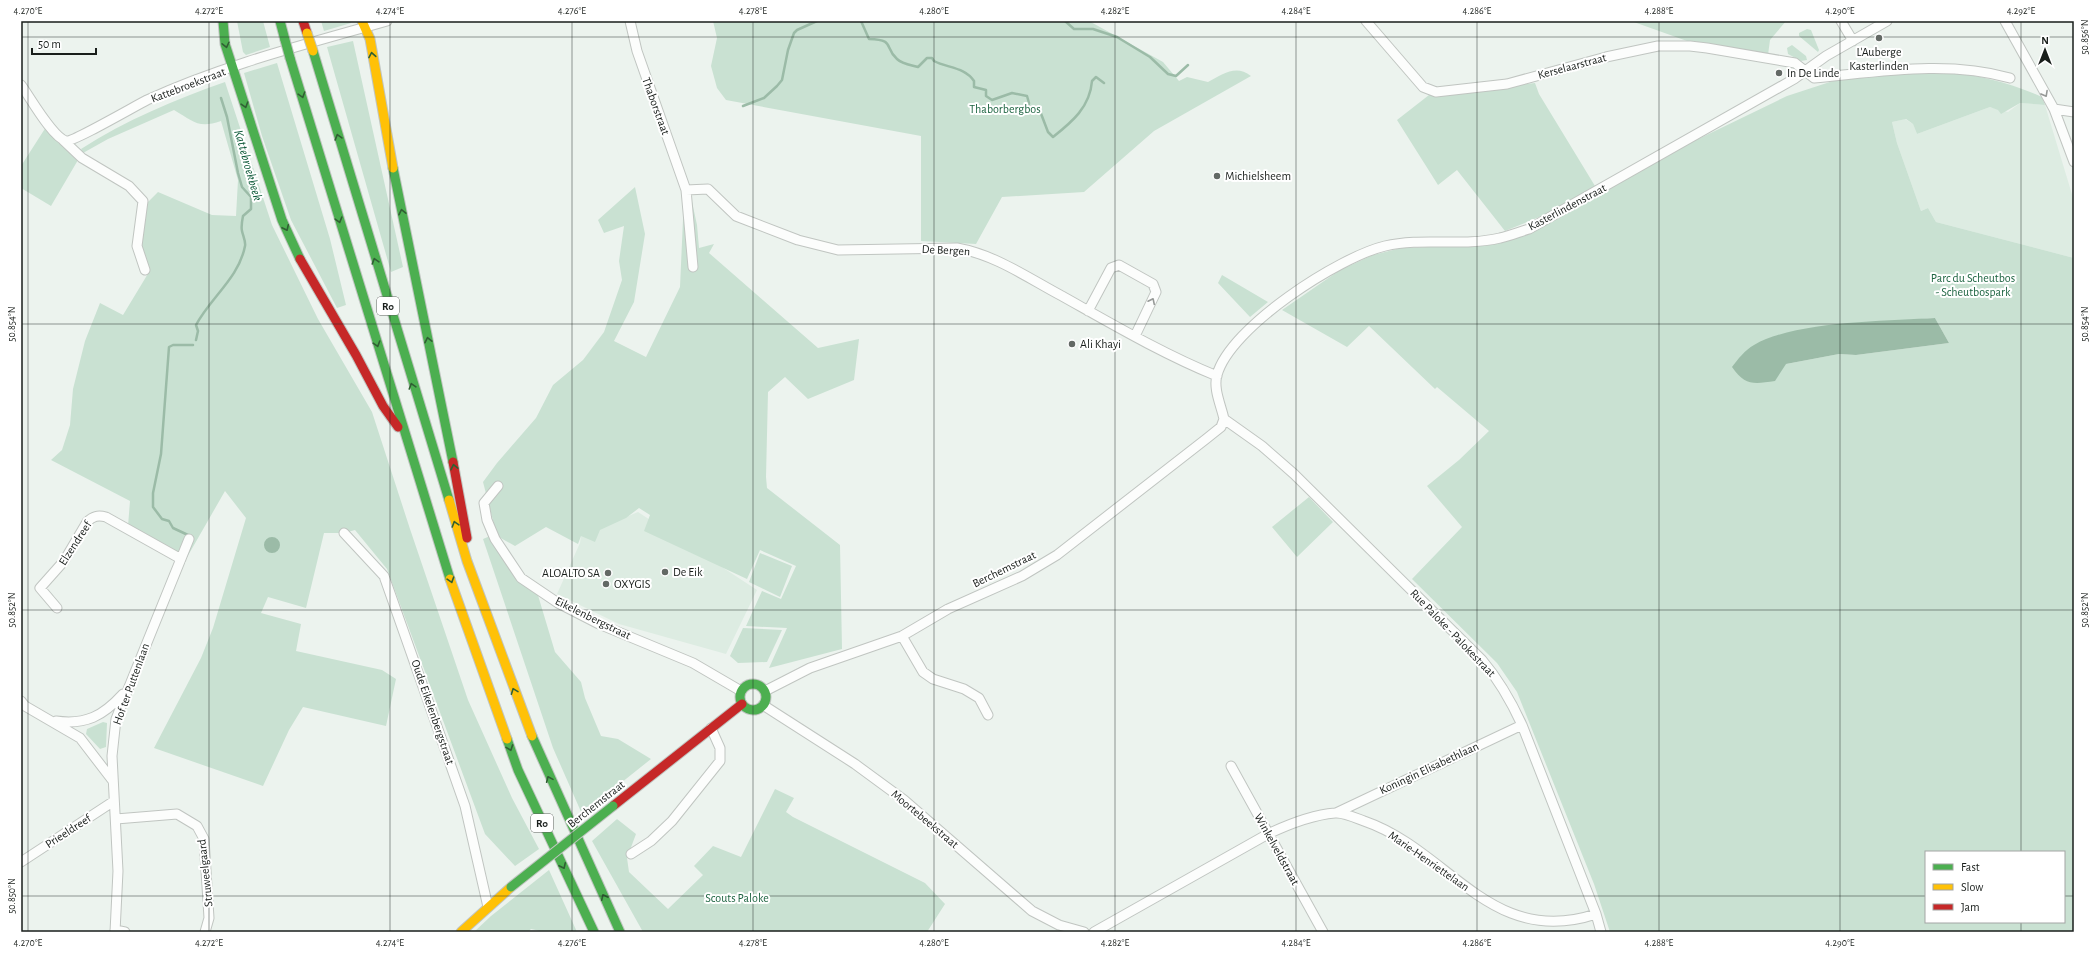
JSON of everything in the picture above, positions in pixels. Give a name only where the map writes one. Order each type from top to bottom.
[{"type":"main road","points":[[223,21],[225,44],[282,220],[304,267],[356,355],[383,406],[405,436]]},
{"type":"main road","name":"R0","points":[[280,21],[405,436],[461,614],[518,770],[594,932]]},
{"type":"main road","name":"R0","points":[[303,21],[467,561],[537,750],[620,932]]},
{"type":"main road","points":[[364,24],[370,39],[391,158],[467,531],[467,561]]},
{"type":"main road","points":[[754,683],[759,685],[765,691],[766,697],[763,705],[755,710],[748,709],[742,704],[739,696],[741,691],[749,684],[754,683]]},
{"type":"main road","name":"Berchemstraat","points":[[461,932],[511,887],[742,704]]},
{"type":"street","name":"Kattebroekstraat","points":[[62,139],[73,140],[147,100],[233,68],[364,24],[387,21]]},
{"type":"street","name":"Thaborstraat","points":[[630,21],[637,51],[686,190]]},
{"type":"street","name":"Kerselaarstraat","points":[[1366,21],[1422,87],[1436,92],[1508,84],[1606,57],[1658,46],[1690,46],[1707,48],[1795,63],[1806,70],[1814,78],[1953,68],[1993,73],[2010,78]]},
{"type":"street","points":[[1841,21],[1853,41]]},
{"type":"street","name":"Kasterlindenstraat","points":[[1217,376],[1228,352],[1238,338],[1250,326],[1337,264],[1358,254],[1384,246],[1417,241],[1466,241],[1500,238],[1529,229],[1794,79],[1826,56],[1887,21]]},
{"type":"street","points":[[2005,21],[2054,109],[2074,162]]},
{"type":"street","points":[[21,85],[53,131],[82,158],[129,186],[143,201],[137,246],[145,270]]},
{"type":"street","points":[[2054,109],[2074,112]]},
{"type":"street","name":"De Bergen","points":[[686,190],[708,189],[736,216],[779,234],[838,250],[957,248],[975,252],[1007,266],[1135,336],[1217,376]]},
{"type":"street","points":[[686,190],[693,267]]},
{"type":"street","points":[[1088,311],[1111,268],[1119,265],[1153,284],[1156,292],[1135,336]]},
{"type":"street","points":[[1217,376],[1216,388],[1224,419]]},
{"type":"street","name":"Berchemstraat","points":[[765,691],[810,668],[902,636],[948,609],[1022,576],[1057,555],[1206,439],[1221,426],[1224,419]]},
{"type":"street","name":"Rue Paloke - Palokestraat","points":[[1224,419],[1262,446],[1304,484],[1482,660],[1498,679],[1510,698],[1522,725],[1596,914],[1601,932]]},
{"type":"street","name":"Eikelenbergstraat","points":[[498,486],[484,503],[487,520],[495,539],[521,578],[558,603],[599,624],[693,663],[715,674],[741,691]]},
{"type":"street","name":"Elzendreef","points":[[57,608],[40,588],[64,562],[87,522],[92,517],[106,517],[181,560]]},
{"type":"street","name":"Oude Eikelenbergstraat","points":[[344,533],[384,576],[465,806],[488,907]]},
{"type":"street","name":"Hof ter Puttenlaan","points":[[115,931],[118,871],[112,756],[116,719],[189,539]]},
{"type":"street","points":[[902,636],[923,672],[933,679],[964,689],[979,698],[988,715]]},
{"type":"street","points":[[52,721],[69,723],[88,720],[109,709],[127,689]]},
{"type":"street","points":[[21,701],[25,706],[80,738],[113,781]]},
{"type":"street","name":"Moortebeekstraat","points":[[763,705],[855,764],[904,800],[1032,911],[1059,925],[1084,932]]},
{"type":"street","name":"Koningin Elisabethlaan","points":[[1336,813],[1522,725]]},
{"type":"street","points":[[631,854],[651,840],[672,821],[720,761],[720,748],[711,728]]},
{"type":"street","name":"Winkelveldstraat","points":[[1231,766],[1323,932]]},
{"type":"street","name":"Prieeldreef","points":[[21,862],[114,801]]},
{"type":"street","name":"Marie-Henriettelaan","points":[[1094,932],[1268,834],[1297,821],[1336,813],[1380,826],[1406,842],[1486,902],[1509,913],[1530,919],[1546,921],[1566,921],[1596,914]]},
{"type":"street","name":"Struweelgaard","points":[[116,819],[177,814],[197,826],[204,839],[209,918],[205,932]]},
{"type":"street","points":[[115,931],[125,932]]},
{"type":"shaded area","points":[[2020,103],[2045,105],[2074,201],[2074,258],[1936,222],[1928,208],[1921,211],[1897,143],[1892,122],[1905,119],[1913,124],[1917,134],[1990,107],[2008,112]]},
{"type":"shaded area","points":[[1935,318],[1949,343],[1856,355],[1839,354],[1786,364],[1775,381],[1761,383],[1746,381],[1741,378],[1732,367],[1745,352],[1754,345],[1772,337],[1793,331],[1842,324]]},
{"type":"shaded area","points":[[638,512],[757,590],[726,654],[619,624],[557,594],[580,543],[581,536]]},
{"type":"shaded area","points":[[269,537],[275,537],[280,542],[278,551],[275,553],[269,553],[264,548],[264,542]]},
{"type":"green space","points":[[237,21],[263,21],[270,47],[246,55],[243,52]]},
{"type":"green space","points":[[321,21],[350,21],[351,23],[324,31]]},
{"type":"green space","name":"Thaborbergbos","points":[[713,21],[1089,21],[1163,62],[1179,81],[1187,77],[1208,82],[1224,73],[1235,71],[1245,72],[1251,76],[1154,131],[1084,192],[1002,197],[976,244],[921,241],[921,136],[726,100],[717,88],[711,66],[717,38]]},
{"type":"green space","points":[[1631,21],[1786,21],[1770,40],[1768,55],[1687,41]]},
{"type":"green space","points":[[1807,29],[1811,30],[1819,50],[1818,52],[1799,36],[1799,33]]},
{"type":"green space","points":[[353,41],[403,267],[391,272],[327,47]]},
{"type":"green space","points":[[1792,45],[1806,56],[1807,60],[1801,61],[1788,54],[1787,48]]},
{"type":"green space","points":[[277,63],[330,239],[346,305],[337,308],[291,220],[262,136],[244,73]]},
{"type":"green space","name":"Parc du Scheutbos - Scheutbospark","points":[[1948,72],[2008,84],[2042,97],[2045,105],[2020,103],[2001,114],[1998,110],[1990,107],[1917,134],[1913,124],[1906,119],[1892,122],[1897,143],[1921,211],[1928,208],[1936,222],[2074,258],[2074,932],[1610,932],[1594,884],[1517,692],[1497,663],[1412,579],[1462,527],[1427,486],[1459,460],[1489,431],[1437,387],[1435,389],[1369,326],[1347,347],[1282,310],[1340,270],[1373,255],[1401,248],[1482,245],[1516,238],[1690,143],[1787,96],[1836,80],[1871,76]],"holes":[[[1935,318],[1949,343],[1856,355],[1839,354],[1786,364],[1775,336],[1830,326]]]},
{"type":"green space","points":[[225,82],[272,225],[318,319],[372,412],[468,700],[512,798],[539,849],[515,866],[485,834],[387,569],[355,530],[344,533],[324,533],[306,608],[268,597],[261,613],[301,624],[296,651],[382,670],[396,679],[386,726],[303,707],[289,730],[263,786],[154,748],[201,658],[213,628],[246,518],[225,491],[186,559],[128,526],[130,501],[51,460],[62,450],[70,425],[73,389],[85,341],[100,303],[123,315],[149,272],[140,238],[147,203],[158,192],[212,215],[236,216],[238,180],[221,121],[207,124],[196,123],[174,110],[108,139],[83,153],[81,149],[115,129],[151,111]]},
{"type":"green space","points":[[1535,83],[1539,94],[1595,186],[1544,215],[1505,231],[1457,170],[1438,185],[1397,120],[1429,95]]},
{"type":"green space","points":[[46,127],[78,160],[51,206],[21,188],[21,166]]},
{"type":"green space","points":[[635,187],[645,234],[634,302],[614,341],[646,357],[680,287],[684,197],[691,197],[697,225],[699,248],[714,244],[709,253],[818,348],[859,339],[854,380],[808,399],[785,377],[768,392],[767,488],[840,545],[842,649],[769,668],[787,628],[746,626],[762,591],[781,599],[796,566],[760,550],[747,579],[644,531],[650,515],[639,508],[626,518],[600,530],[595,542],[581,536],[578,544],[546,527],[515,546],[497,536],[483,482],[497,463],[536,418],[553,385],[583,360],[604,332],[622,280],[619,261],[624,226],[604,233],[598,220]]},
{"type":"green space","points":[[1222,275],[1268,302],[1250,317],[1218,283]]},
{"type":"green space","points":[[1309,497],[1333,522],[1297,557],[1272,527]]},
{"type":"green space","points":[[490,536],[537,592],[555,652],[581,682],[585,698],[601,736],[618,739],[651,759],[582,814],[553,748],[483,539]]},
{"type":"green space","points":[[760,553],[792,566],[780,597],[749,582]]},
{"type":"green space","points":[[743,628],[782,630],[767,662],[738,663],[730,656]]},
{"type":"green space","points":[[103,722],[107,723],[106,747],[100,749],[86,734],[87,729]]},
{"type":"green space","name":"Scouts Paloke","points":[[775,789],[794,798],[786,812],[793,817],[925,883],[945,904],[927,932],[643,932],[592,841],[617,819],[636,834],[627,858],[629,872],[668,909],[703,875],[694,866],[713,846],[741,857]]},
{"type":"green space","points":[[549,870],[577,932],[545,932],[531,929],[528,932],[474,932],[491,916]]},
{"type":"waterway","points":[[743,106],[764,98],[777,86],[782,80],[788,50],[794,33],[797,30],[817,21]]},
{"type":"waterway","points":[[861,21],[869,39],[886,42],[893,54],[901,62],[918,67],[927,58],[932,58],[934,61],[961,70],[970,76],[974,81],[974,87],[986,90],[986,96],[992,100],[1012,93],[1027,96],[1029,103],[1028,109],[1040,111],[1048,132],[1053,137],[1067,126],[1084,106],[1091,90],[1092,81],[1096,77],[1104,83]]},
{"type":"waterway","points":[[1065,21],[1074,29],[1093,29],[1117,37],[1150,57],[1168,74],[1176,76],[1188,65]]},
{"type":"waterway","name":"Kattebroekbeek","points":[[196,340],[198,331],[196,325],[231,278],[242,257],[245,244],[242,229],[243,216],[251,209],[251,197],[242,187],[238,173],[227,117],[221,98]]},
{"type":"waterway","name":"Kattebroekbeek","points":[[188,535],[173,528],[169,521],[162,519],[153,507],[153,493],[161,454],[169,347],[173,345],[193,345]]},
{"type":"traffic: fast","points":[[223,21],[225,44],[282,220],[300,259]]},
{"type":"traffic: fast","points":[[280,21],[285,40]]},
{"type":"traffic: fast","points":[[285,40],[290,58]]},
{"type":"traffic: fast","points":[[313,51],[449,500]]},
{"type":"traffic: fast","points":[[290,58],[450,579]]},
{"type":"traffic: fast","points":[[393,168],[453,462]]},
{"type":"traffic: fast","points":[[753,684],[762,688],[766,697],[762,706],[753,710],[744,706],[740,697],[744,688],[753,684]]},
{"type":"traffic: fast","points":[[532,736],[620,932]]},
{"type":"traffic: fast","points":[[507,739],[518,770],[594,932]]},
{"type":"traffic: fast","points":[[511,887],[613,806]]},
{"type":"traffic: slow","points":[[362,21],[370,39],[393,168]]},
{"type":"traffic: slow","points":[[307,33],[313,51]]},
{"type":"traffic: slow","points":[[449,500],[467,561],[532,736]]},
{"type":"traffic: slow","points":[[450,579],[507,739]]},
{"type":"traffic: slow","points":[[461,932],[511,887]]},
{"type":"traffic: jam","points":[[303,21],[307,33]]},
{"type":"traffic: jam","points":[[300,259],[356,355],[383,406],[398,427]]},
{"type":"traffic: jam","points":[[453,462],[467,538]]},
{"type":"traffic: jam","points":[[613,806],[742,704]]},
{"type":"place","name":"L'Auberge Kasterlinden","points":[[1879,38]]},
{"type":"place","name":"In De Linde","points":[[1779,73]]},
{"type":"place","name":"Michielsheem","points":[[1217,176]]},
{"type":"place","name":"Ali Khayi","points":[[1072,344]]},
{"type":"place","name":"De Eik","points":[[665,572]]},
{"type":"place","name":"ALOALTO SA","points":[[608,573]]},
{"type":"place","name":"OXYGIS","points":[[606,584]]}]
